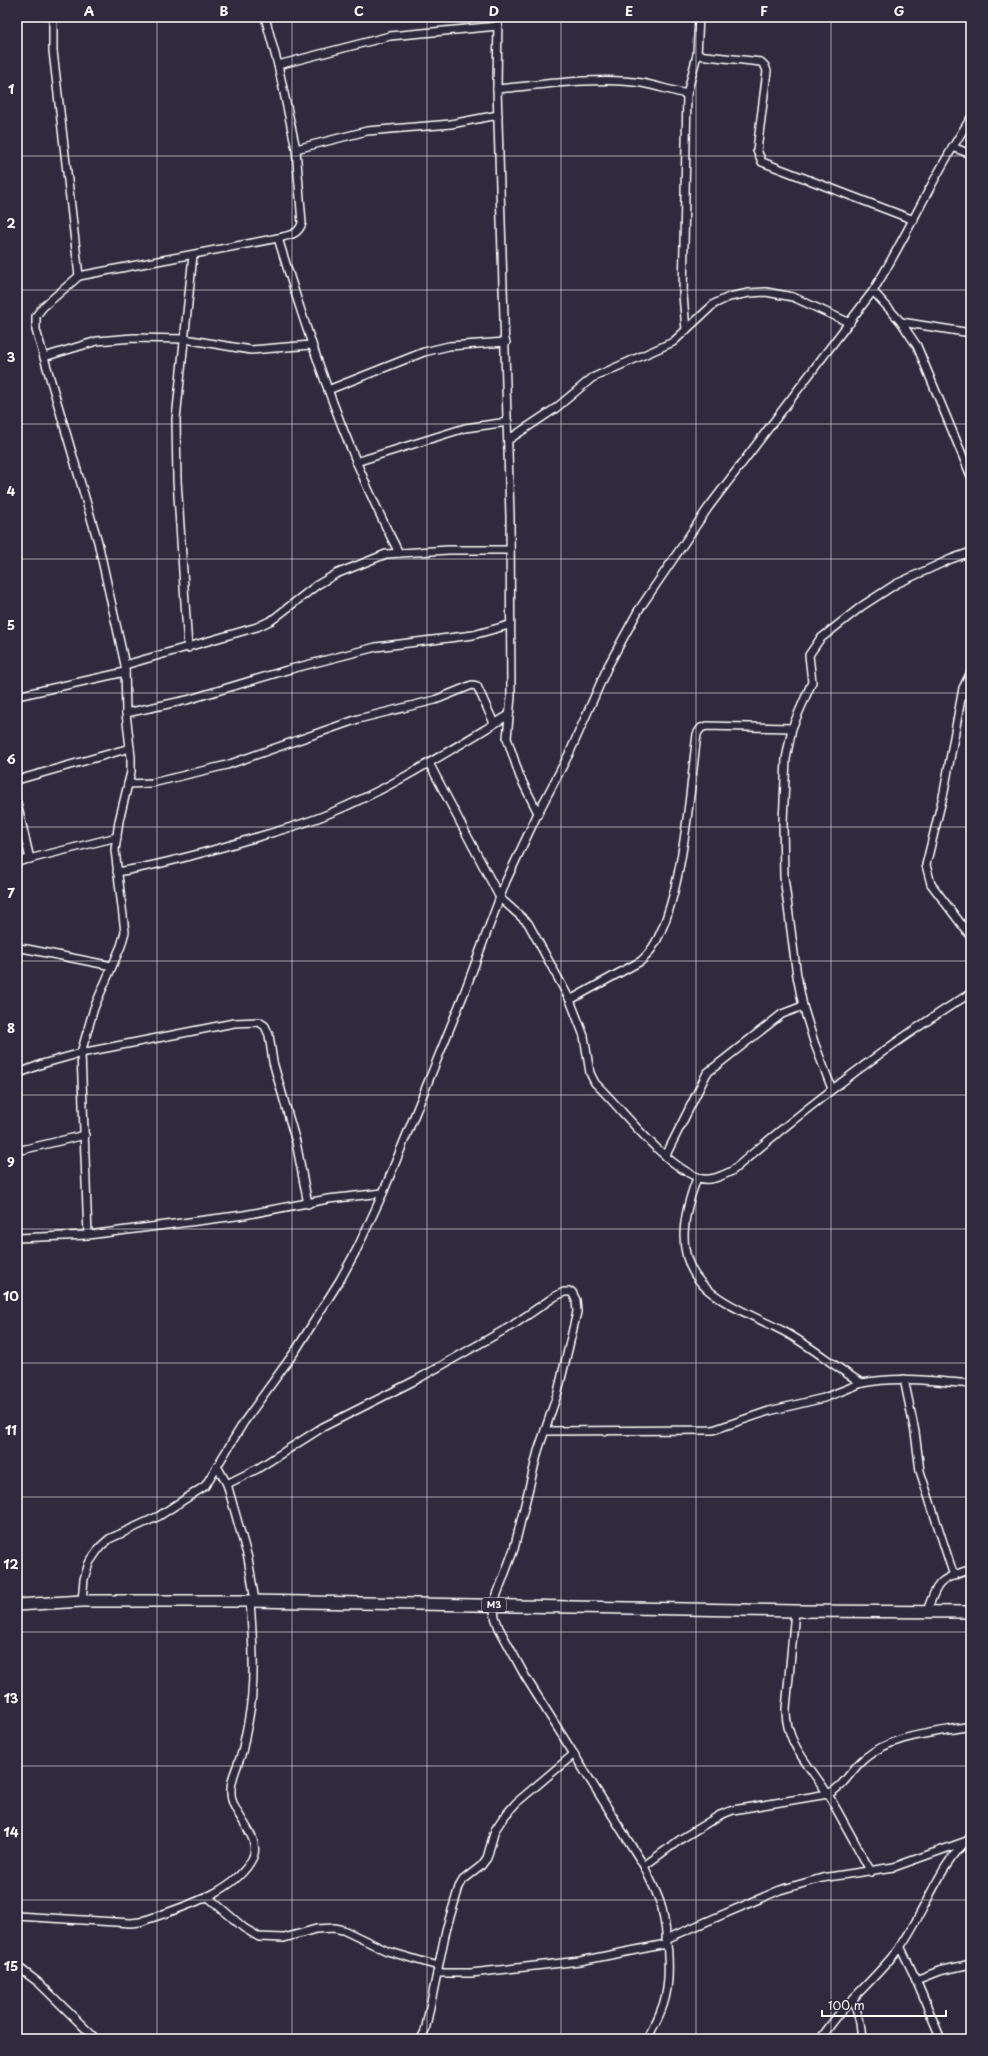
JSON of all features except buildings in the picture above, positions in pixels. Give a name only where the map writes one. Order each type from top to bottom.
[{"type":"main road","name":"M3","points":[[17,1606],[82,1601],[253,1601],[795,1611],[971,1612]]},
{"type":"street","points":[[53,17],[53,51],[80,276]]},
{"type":"street","points":[[88,1235],[81,1053],[94,1008],[122,946],[125,932],[115,850],[131,772],[130,748],[126,713],[125,669],[98,542],[36,330],[36,316],[43,307],[80,276],[193,255],[297,233],[302,223],[296,149],[278,65],[265,17]]},
{"type":"street","points":[[498,17],[497,89],[506,342],[510,550],[509,715],[507,738],[520,777],[538,812]]},
{"type":"street","points":[[686,330],[683,295],[687,94],[697,55],[699,17]]},
{"type":"street","points":[[278,65],[390,36],[498,26]]},
{"type":"street","points":[[697,55],[761,62],[765,66],[767,70],[757,150],[762,162],[914,220]]},
{"type":"street","points":[[497,89],[565,83],[612,81],[642,83],[687,94]]},
{"type":"street","points":[[296,149],[367,131],[451,124],[498,115]]},
{"type":"street","points":[[82,1601],[84,1579],[89,1563],[100,1547],[109,1539],[159,1516],[205,1486],[218,1468],[244,1422],[296,1350],[340,1280],[358,1249],[383,1193],[463,996],[500,898],[538,812],[570,752],[608,666],[638,611],[708,508],[873,291],[895,256],[952,147],[971,118]]},
{"type":"street","points":[[952,147],[971,154]]},
{"type":"street","points":[[278,238],[311,345],[328,390],[356,462],[376,508],[399,554]]},
{"type":"street","points":[[188,648],[177,472],[176,419],[193,255]]},
{"type":"street","points":[[873,291],[901,322],[917,346],[971,476]]},
{"type":"street","points":[[508,440],[556,408],[592,378],[673,342],[714,304],[729,297],[749,293],[766,292],[793,297],[850,323]]},
{"type":"street","points":[[901,322],[971,333]]},
{"type":"street","points":[[44,357],[97,341],[133,338],[185,339],[251,350],[311,345]]},
{"type":"street","points":[[328,390],[424,352],[449,346],[506,342]]},
{"type":"street","points":[[356,462],[465,428],[508,422]]},
{"type":"street","points":[[17,696],[125,669],[257,627],[272,620],[317,585],[336,574],[386,554],[448,550],[510,550]]},
{"type":"street","points":[[832,1089],[814,1042],[803,1006],[797,976],[784,877],[782,822],[786,759],[792,728],[812,682],[809,655],[820,639],[862,606],[896,584],[951,559],[971,552]]},
{"type":"street","points":[[126,713],[187,700],[287,670],[376,648],[473,635],[509,625]]},
{"type":"street","points":[[971,672],[963,688],[944,792],[926,864],[931,884],[971,937]]},
{"type":"street","points":[[128,784],[152,783],[227,765],[358,719],[435,700],[472,685],[477,686],[494,724]]},
{"type":"street","points":[[117,872],[154,866],[204,853],[321,817],[392,783],[429,763],[509,715]]},
{"type":"street","points":[[570,1000],[641,961],[649,952],[664,925],[678,878],[697,734],[701,728],[707,726],[792,728]]},
{"type":"street","points":[[17,780],[130,748]]},
{"type":"street","points":[[429,763],[500,898],[528,924],[570,1000],[584,1036],[588,1067],[595,1083],[666,1155],[697,1178],[715,1179],[732,1171],[832,1089],[910,1031],[971,993]]},
{"type":"street","points":[[17,803],[30,859]]},
{"type":"street","points":[[17,862],[117,837]]},
{"type":"street","points":[[17,948],[112,966]]},
{"type":"street","points":[[666,1155],[707,1073],[782,1014],[803,1006]]},
{"type":"street","points":[[17,1074],[42,1064],[81,1053],[234,1023],[259,1022],[264,1026],[269,1035],[273,1062],[296,1142],[308,1204]]},
{"type":"street","points":[[17,1151],[85,1135]]},
{"type":"street","points":[[697,1178],[688,1202],[684,1231],[684,1248],[690,1268],[702,1285],[720,1298],[816,1351],[862,1383]]},
{"type":"street","points":[[17,1238],[88,1235],[244,1215],[328,1199],[383,1193]]},
{"type":"street","points":[[227,1484],[257,1469],[323,1427],[409,1383],[507,1329],[554,1297],[564,1292],[572,1292],[576,1300],[577,1312],[558,1392],[538,1451],[514,1549],[493,1605],[495,1617],[506,1641],[547,1713],[644,1866],[662,1908],[666,1941],[666,1994],[662,2010],[647,2039]]},
{"type":"street","points":[[545,1431],[713,1430],[769,1411],[824,1398],[862,1383],[884,1379],[971,1384]]},
{"type":"street","points":[[904,1379],[916,1432],[920,1471],[954,1576]]},
{"type":"street","points":[[17,1916],[131,1924],[208,1896],[225,1887],[240,1875],[253,1857],[255,1842],[231,1796],[230,1786],[242,1753],[253,1690],[253,1601],[248,1558],[227,1484],[218,1468]]},
{"type":"street","points":[[927,1611],[934,1590],[940,1581],[971,1569]]},
{"type":"street","points":[[795,1611],[786,1722],[789,1735],[798,1751],[828,1794],[871,1872]]},
{"type":"street","points":[[644,1866],[681,1839],[720,1815],[733,1810],[828,1794],[837,1790],[864,1758],[889,1744],[909,1736],[971,1726]]},
{"type":"street","points":[[422,2039],[425,2031],[437,1969],[459,1887],[463,1880],[481,1866],[487,1858],[495,1830],[516,1803],[574,1754]]},
{"type":"street","points":[[820,2039],[853,1999],[872,1981],[900,1946],[951,1859],[964,1842],[971,1836]]},
{"type":"street","points":[[208,1896],[244,1928],[259,1937],[284,1938],[316,1929],[334,1928],[342,1930],[387,1952],[437,1969],[471,1972],[580,1961],[666,1941],[780,1890],[822,1878],[871,1872],[894,1867],[964,1842]]},
{"type":"street","points":[[900,1946],[941,2039]]},
{"type":"street","points":[[916,1980],[939,1971],[971,1964]]},
{"type":"street","points":[[17,1966],[39,1982],[96,2039]]},
{"type":"street","points":[[853,1999],[860,2022],[862,2039]]}]
